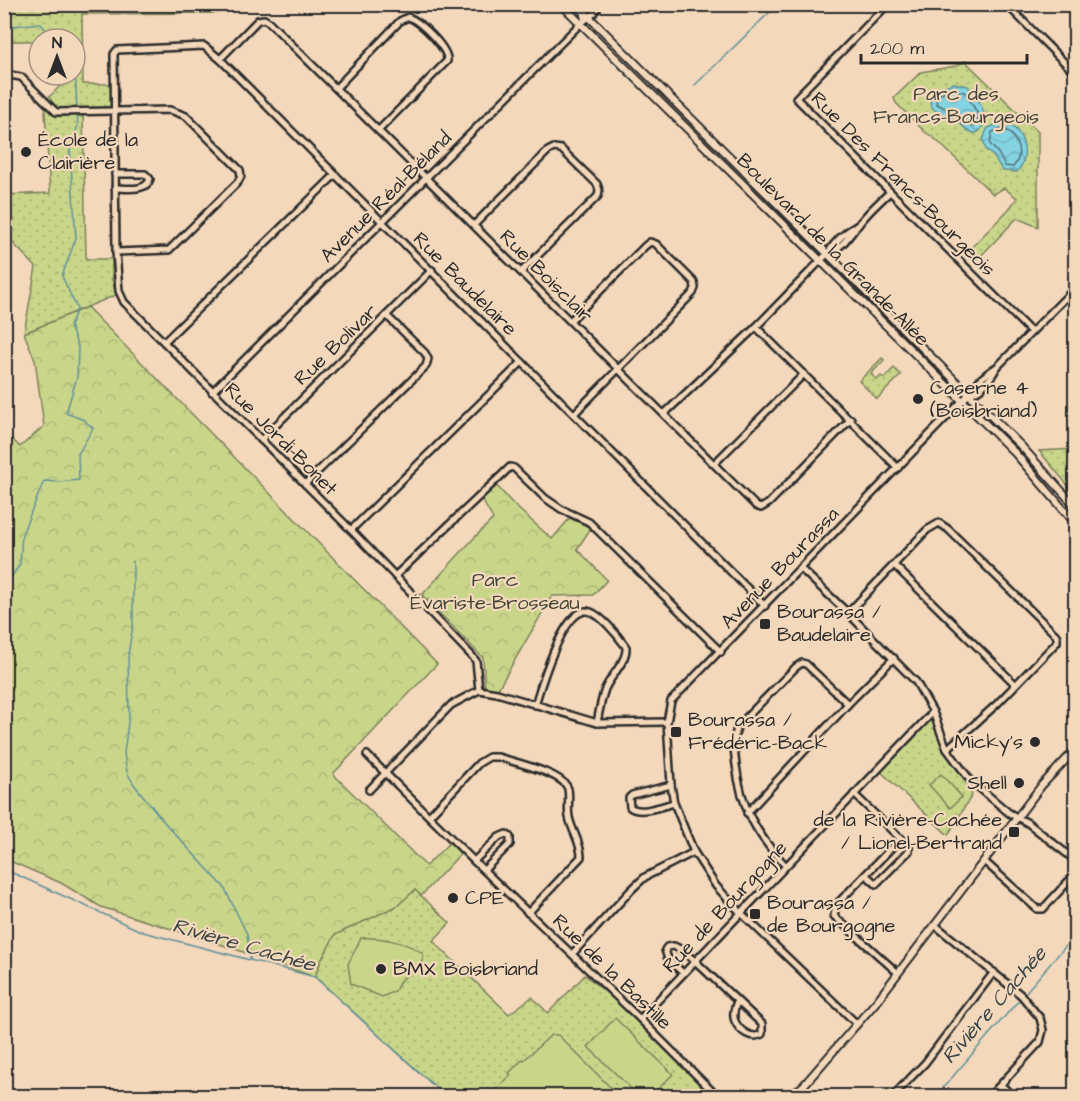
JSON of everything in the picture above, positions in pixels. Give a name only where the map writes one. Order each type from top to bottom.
[{"type":"street","name":"Boulevard de la Grande-Allée","points":[[561,4],[1022,460],[1076,524]]},
{"type":"street","name":"Boulevard de la Grande-Allée","points":[[576,4],[1040,465],[1076,507]]},
{"type":"street","points":[[587,15],[590,4]]},
{"type":"street","points":[[587,15],[600,4]]},
{"type":"street","name":"Rue Des Francs-Bourgeois","points":[[888,4],[796,99],[1031,332]]},
{"type":"street","points":[[1006,4],[1076,74]]},
{"type":"street","name":"Avenue Réal-Béland","points":[[212,392],[587,15]]},
{"type":"street","points":[[336,88],[400,21],[408,17],[414,19],[435,39],[446,51],[447,61],[379,130]]},
{"type":"street","name":"Rue Boisclair","points":[[220,59],[258,20],[264,19],[269,22],[756,506],[761,507],[769,503],[851,419]]},
{"type":"street","name":"Rue Baudelaire","points":[[117,50],[202,46],[220,59],[765,606]]},
{"type":"street","name":"Rue Jordi-Bonet","points":[[117,50],[114,54],[116,252],[119,291],[124,302],[351,530],[472,656],[476,661],[479,690]]},
{"type":"street","points":[[4,74],[21,76],[56,112],[170,110],[178,112],[186,116],[240,170],[242,176],[238,182],[169,250],[116,252]]},
{"type":"street","points":[[474,225],[548,151],[554,148],[561,150],[597,184],[598,196],[521,272]]},
{"type":"street","points":[[115,174],[145,174],[150,179],[145,187],[115,188]]},
{"type":"street","points":[[164,342],[335,175]]},
{"type":"street","points":[[664,414],[756,327],[828,254],[836,251],[890,192]]},
{"type":"street","points":[[570,321],[650,242],[656,244],[694,282],[693,293],[574,414]]},
{"type":"street","name":"Rue Bolivar","points":[[261,440],[432,270]]},
{"type":"street","points":[[969,394],[988,372],[998,366],[1076,287]]},
{"type":"street","points":[[305,484],[426,366],[428,359],[425,353],[387,316]]},
{"type":"street","points":[[756,327],[898,468]]},
{"type":"street","points":[[351,530],[522,362]]},
{"type":"street","points":[[714,464],[804,374]]},
{"type":"street","name":"Avenue Bourassa","points":[[857,1024],[740,912],[716,886],[694,852],[674,803],[667,722],[671,701],[969,394]]},
{"type":"street","points":[[396,576],[510,467],[514,468],[545,498],[561,509],[589,522],[720,652]]},
{"type":"street","points":[[848,613],[927,531],[939,523],[948,529],[1057,636],[1057,642],[998,704],[947,749]]},
{"type":"street","points":[[894,565],[1015,684]]},
{"type":"street","points":[[800,568],[916,682],[933,712],[947,749],[960,769],[978,788],[1076,861]]},
{"type":"street","points":[[535,705],[560,637],[578,614],[586,611],[596,613],[621,639],[627,653],[604,690],[597,723]]},
{"type":"street","points":[[747,813],[894,658]]},
{"type":"street","points":[[785,865],[767,845],[747,813],[737,777],[733,740],[737,728],[796,666],[802,663],[806,664],[848,704]]},
{"type":"street","points":[[369,790],[451,705],[479,690],[497,693],[597,723],[667,722]]},
{"type":"street","name":"Rue de Bourgogne","points":[[640,1018],[933,712]]},
{"type":"street","points":[[790,1096],[804,1084],[857,1024],[1050,776],[1076,748]]},
{"type":"street","name":"Rue de la Bastille","points":[[367,755],[474,861],[640,1018],[717,1096]]},
{"type":"street","points":[[430,815],[479,763],[489,757],[498,757],[555,775],[564,782],[568,790],[569,820],[581,845],[581,857],[528,913]]},
{"type":"street","points":[[671,785],[632,795],[629,798],[630,807],[634,810],[641,810],[674,803]]},
{"type":"street","points":[[854,794],[909,847],[909,851],[876,884],[866,875]]},
{"type":"street","points":[[474,861],[499,837],[506,834],[510,837],[510,844],[484,870]]},
{"type":"street","points":[[898,973],[834,916],[836,905],[901,838]]},
{"type":"street","points":[[573,953],[645,877],[694,852]]},
{"type":"street","points":[[984,861],[1037,909],[1043,909],[1076,873]]},
{"type":"street","points":[[935,926],[994,972],[1023,998],[1040,1018],[1043,1030],[1040,1042],[990,1096]]},
{"type":"street","points":[[683,973],[668,960],[667,947],[674,946],[695,961],[762,1024],[762,1034],[759,1037],[745,1033],[735,1021],[734,1012],[737,1001]]},
{"type":"street","points":[[892,1096],[925,1063],[994,972]]},
{"type":"street","points":[[1001,1085],[1012,1096]]},
{"type":"green space","points":[[5,5],[224,5],[218,13],[82,14],[82,27],[27,27],[27,41],[5,41]]},
{"type":"green space","name":"Parc des Francs-Bourgeois","points":[[965,61],[1038,132],[1038,227],[1017,218],[976,261],[967,252],[1017,198],[1004,188],[993,194],[925,132],[896,103],[894,98],[921,72],[956,66]]},
{"type":"green space","points":[[114,84],[114,111],[83,112],[86,259],[112,259],[112,279],[116,295],[24,333],[36,267],[5,235],[4,195],[50,193],[45,112],[48,98],[59,87]]},
{"type":"green space","points":[[87,307],[437,664],[333,774],[426,866],[450,842],[462,852],[421,896],[415,890],[398,906],[335,935],[315,977],[101,907],[61,883],[5,859],[4,431],[20,447],[44,426],[35,360],[24,333]]},
{"type":"green space","points":[[882,358],[884,360],[871,374],[877,380],[881,376],[884,378],[894,368],[901,375],[877,399],[859,381]]},
{"type":"green space","points":[[1076,449],[1075,494],[1039,451]]},
{"type":"green space","name":"Parc Évariste-Brosseau","points":[[496,485],[513,504],[552,539],[570,518],[591,528],[577,549],[607,580],[593,595],[552,596],[498,689],[485,690],[483,658],[422,595],[493,519],[481,498]]},
{"type":"green space","points":[[933,712],[947,749],[960,769],[972,795],[948,835],[879,770]]},
{"type":"green space","points":[[941,774],[962,797],[950,808],[929,785]]},
{"type":"green space","points":[[415,890],[450,923],[433,941],[509,1014],[532,997],[548,1013],[585,975],[638,1019],[715,1096],[445,1096],[315,977],[335,935],[397,906]]},
{"type":"green space","name":"BMX Boisbriand","points":[[361,938],[385,939],[402,943],[423,954],[423,960],[400,981],[395,991],[382,997],[351,984],[348,964]]},
{"type":"green space","points":[[615,1018],[673,1074],[651,1096],[639,1096],[588,1047]]},
{"type":"green space","points":[[551,1035],[558,1035],[619,1096],[489,1096],[511,1075],[509,1073],[523,1059]]},
{"type":"water","points":[[954,83],[968,86],[981,106],[984,122],[978,132],[970,132],[956,120],[932,107],[930,100],[934,89]]},
{"type":"water","points":[[1000,122],[1014,128],[1023,142],[1024,158],[1017,172],[1003,171],[986,150],[983,140],[987,129]]},
{"type":"waterway","points":[[695,85],[778,4]]},
{"type":"waterway","points":[[4,27],[40,23],[44,27]]},
{"type":"waterway","points":[[76,87],[77,110]]},
{"type":"waterway","points":[[4,588],[20,564],[22,534],[44,481],[79,480],[78,454],[93,428],[84,420],[66,413],[77,377],[78,347],[70,326],[77,309],[62,276],[76,238],[70,150],[78,125],[77,115]]},
{"type":"waterway","points":[[133,561],[133,625],[128,655],[129,715],[124,753],[127,772],[165,823],[224,887],[247,934],[250,959]]},
{"type":"waterway","name":"Rivière Cachée","points":[[4,869],[143,932],[315,977],[445,1096]]},
{"type":"waterway","name":"Rivière Cachée","points":[[936,1096],[1076,934]]},
{"type":"place","name":"École de la Clairière","points":[[26,152]]},
{"type":"place","name":"Caserne 4 (Boisbriand)","points":[[918,399]]},
{"type":"place","name":"Bourassa / Baudelaire","points":[[765,624]]},
{"type":"place","name":"Bourassa / Frédéric-Back","points":[[676,732]]},
{"type":"place","name":"Micky's","points":[[1035,742]]},
{"type":"place","name":"Shell","points":[[1019,783]]},
{"type":"place","name":"de la Rivière-Cachée / Lionel-Bertrand","points":[[1014,832]]},
{"type":"place","name":"CPE","points":[[453,898]]},
{"type":"place","name":"Bourassa / de Bourgogne","points":[[755,914]]},
{"type":"place","name":"BMX Boisbriand","points":[[381,969]]}]
